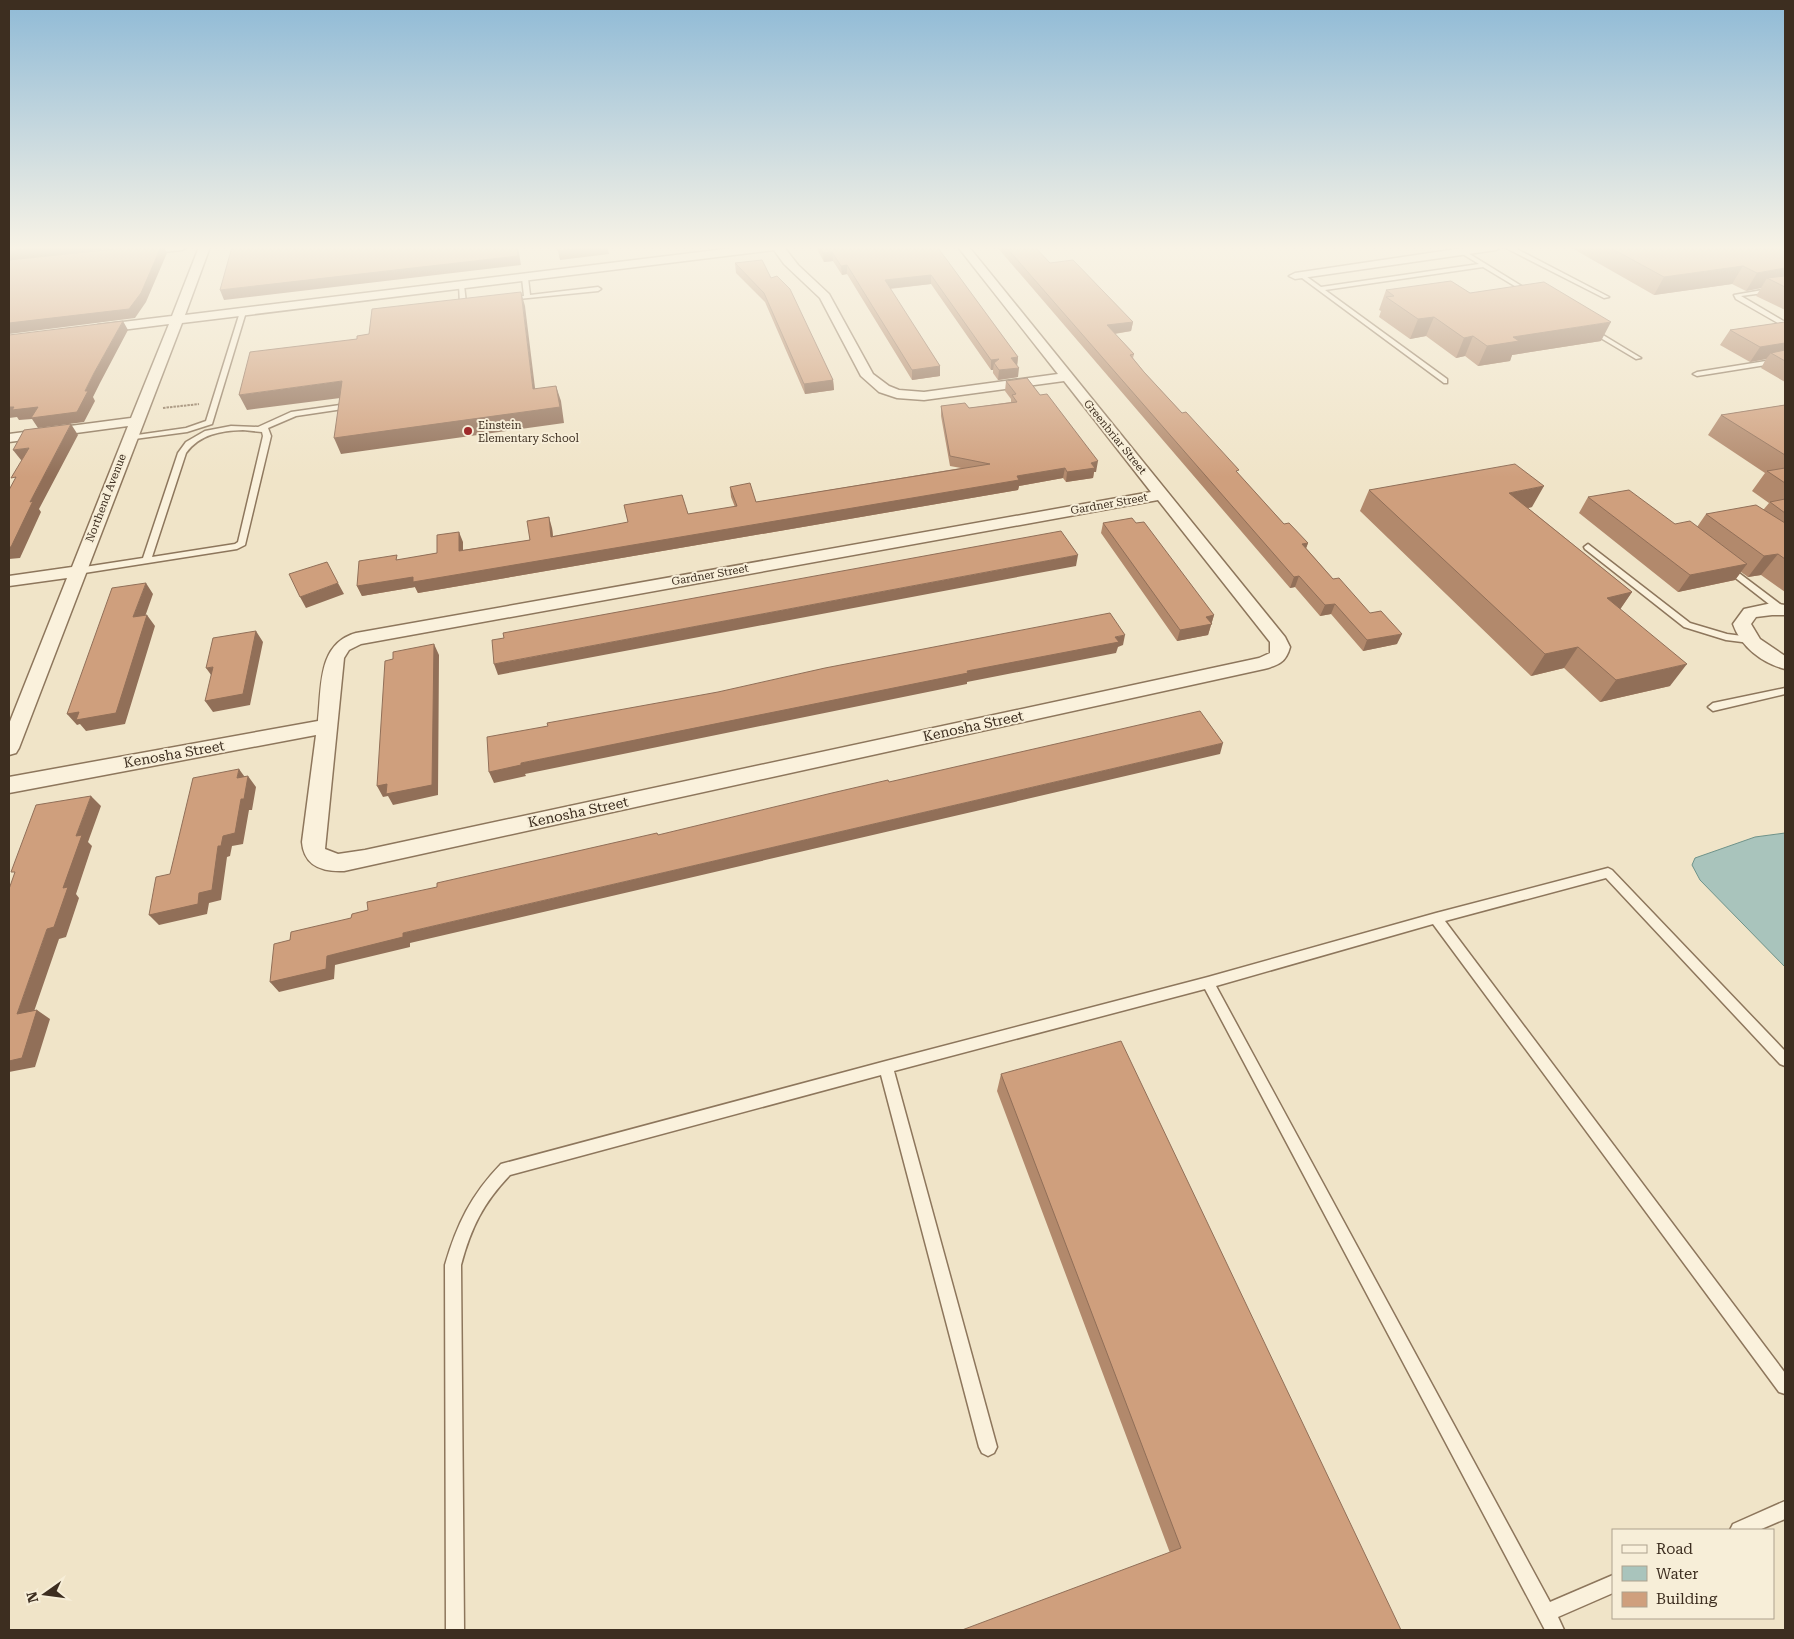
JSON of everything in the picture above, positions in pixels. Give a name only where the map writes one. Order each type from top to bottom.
[{"type":"street","points":[[88,330],[145,323]]},
{"type":"street","name":"Northend Avenue","points":[[9,748],[175,323]]},
{"type":"street","points":[[839,323],[868,376],[884,389],[897,394],[924,396],[1067,377]]},
{"type":"street","name":"Greenbriar Street","points":[[1024,323],[1279,641],[1281,652]]},
{"type":"street","points":[[9,438],[137,421]]},
{"type":"street","name":"Gardner Street","points":[[327,726],[335,658],[342,646],[356,639],[1161,495]]},
{"type":"street","points":[[9,581],[78,570]]},
{"type":"street","points":[[1783,610],[1760,610],[1750,613],[1742,624],[1750,640],[1762,651],[1785,663]]},
{"type":"street","name":"Kenosha Street","points":[[9,785],[327,726],[313,846],[314,853],[321,860],[346,862],[1264,663],[1272,661],[1281,652]]},
{"type":"lane","points":[[130,438],[188,430],[209,422],[239,323]]},
{"type":"lane","points":[[1366,323],[1444,381]]},
{"type":"lane","points":[[1588,328],[1638,358]]},
{"type":"lane","points":[[1696,374],[1785,360]]},
{"type":"lane","points":[[260,429],[294,414],[340,407]]},
{"type":"lane","points":[[78,570],[147,560],[237,546],[242,543],[267,436],[265,430],[234,429],[206,434],[188,442],[182,452],[147,560]]},
{"type":"lane","points":[[1588,547],[1687,625],[1726,637],[1750,640]]},
{"type":"lane","points":[[1716,559],[1783,610]]},
{"type":"lane","points":[[1713,707],[1785,690]]},
{"type":"lane","points":[[454,1630],[452,1265],[464,1225],[484,1191],[506,1169],[1208,983],[1436,918],[1608,873],[1785,1060]]},
{"type":"lane","points":[[1436,918],[1785,1386]]},
{"type":"lane","points":[[1208,983],[1555,1630]]},
{"type":"lane","points":[[886,1067],[988,1447]]},
{"type":"lane","points":[[1741,1529],[1785,1510]]},
{"type":"lane","points":[[1546,1613],[1612,1584]]},
{"type":"path","points":[[160,409],[188,405]]},
{"type":"water","points":[[1785,833],[1785,967],[1700,880],[1692,865],[1695,858],[1755,837]]},
{"type":"building","points":[[103,323],[122,323],[94,373],[85,391],[88,391],[77,412],[31,418],[38,407],[12,410],[14,407],[9,407],[9,335]]},
{"type":"building","points":[[370,323],[525,323],[533,389],[556,386],[560,407],[334,438],[342,381],[239,395],[250,352],[357,339],[357,336],[369,334]]},
{"type":"building","points":[[777,323],[806,323],[833,380],[804,384]]},
{"type":"building","points":[[883,323],[913,323],[940,366],[912,370]]},
{"type":"building","points":[[965,323],[993,323],[1018,357],[1011,358],[1019,368],[999,370],[994,363],[999,359],[991,360]]},
{"type":"building","points":[[1073,323],[1120,323],[1107,325],[1134,354],[1130,355],[1144,372],[1182,413],[1186,412],[1239,470],[1236,471],[1284,524],[1289,523],[1308,543],[1302,544],[1333,579],[1339,578],[1370,613],[1381,611],[1402,634],[1367,640],[1335,604],[1325,605],[1299,576],[1294,577]]},
{"type":"building","points":[[1443,323],[1601,323],[1513,337],[1519,341],[1487,346],[1473,336],[1464,338]]},
{"type":"building","points":[[1785,323],[1785,343],[1760,347],[1730,330]]},
{"type":"building","points":[[1785,350],[1785,361],[1771,353]]},
{"type":"building","points":[[1027,378],[1040,395],[1047,394],[1098,461],[1091,463],[1095,468],[1067,472],[1065,468],[1017,476],[1019,480],[413,582],[413,577],[357,586],[359,561],[397,555],[396,560],[437,553],[437,535],[459,532],[459,551],[530,540],[527,521],[549,517],[551,537],[628,522],[624,505],[682,495],[688,514],[737,506],[730,487],[750,483],[756,502],[990,464],[950,456],[941,406],[965,403],[969,408],[1017,402],[1012,395],[1016,394],[1006,381]]},
{"type":"building","points":[[1785,405],[1785,455],[1721,415]]},
{"type":"building","points":[[71,424],[30,502],[33,501],[11,547],[9,547],[9,490],[16,477],[11,478],[29,448],[13,450],[24,430]]},
{"type":"building","points":[[1515,464],[1544,486],[1509,493],[1632,592],[1607,598],[1687,664],[1616,680],[1578,647],[1545,654],[1369,490]]},
{"type":"building","points":[[1785,468],[1785,483],[1767,471]]},
{"type":"building","points":[[1629,490],[1675,524],[1690,521],[1747,564],[1690,575],[1588,497]]},
{"type":"building","points":[[1785,499],[1785,513],[1770,502]]},
{"type":"building","points":[[1756,505],[1785,523],[1785,559],[1778,554],[1764,556],[1706,514]]},
{"type":"building","points":[[1132,518],[1136,523],[1144,522],[1214,615],[1206,617],[1212,624],[1180,630],[1103,523]]},
{"type":"building","points":[[1061,531],[1078,555],[494,664],[492,640],[504,638],[503,633]]},
{"type":"building","points":[[327,562],[338,583],[300,597],[289,574]]},
{"type":"building","points":[[146,583],[133,617],[147,615],[116,713],[76,720],[79,712],[67,714],[112,588]]},
{"type":"building","points":[[1110,613],[1125,635],[1115,637],[1119,642],[967,671],[968,673],[521,763],[521,765],[489,772],[487,737],[548,726],[547,723],[718,692],[825,668]]},
{"type":"building","points":[[256,631],[243,694],[205,701],[213,667],[206,668],[213,638]]},
{"type":"building","points":[[434,644],[432,785],[386,794],[387,784],[377,786],[385,661],[393,659],[393,652]]},
{"type":"building","points":[[1200,711],[1223,743],[403,933],[403,937],[327,956],[326,969],[270,982],[274,944],[290,940],[291,932],[351,918],[352,914],[368,910],[367,902],[437,887],[437,883],[657,833],[658,835],[888,780],[889,782]]},
{"type":"building","points":[[239,769],[237,778],[248,776],[244,799],[241,799],[235,833],[223,836],[221,846],[218,846],[212,890],[199,893],[198,904],[149,915],[156,877],[170,874],[193,778]]},
{"type":"building","points":[[91,796],[76,836],[82,835],[63,888],[68,887],[54,927],[47,929],[17,1014],[37,1010],[22,1058],[9,1061],[9,889],[15,872],[11,872],[36,805]]},
{"type":"building","points":[[1121,1041],[1401,1630],[962,1630],[1181,1548],[1001,1074]]},
{"type":"place","name":"Einstein Elementary School","points":[[468,431]]}]
